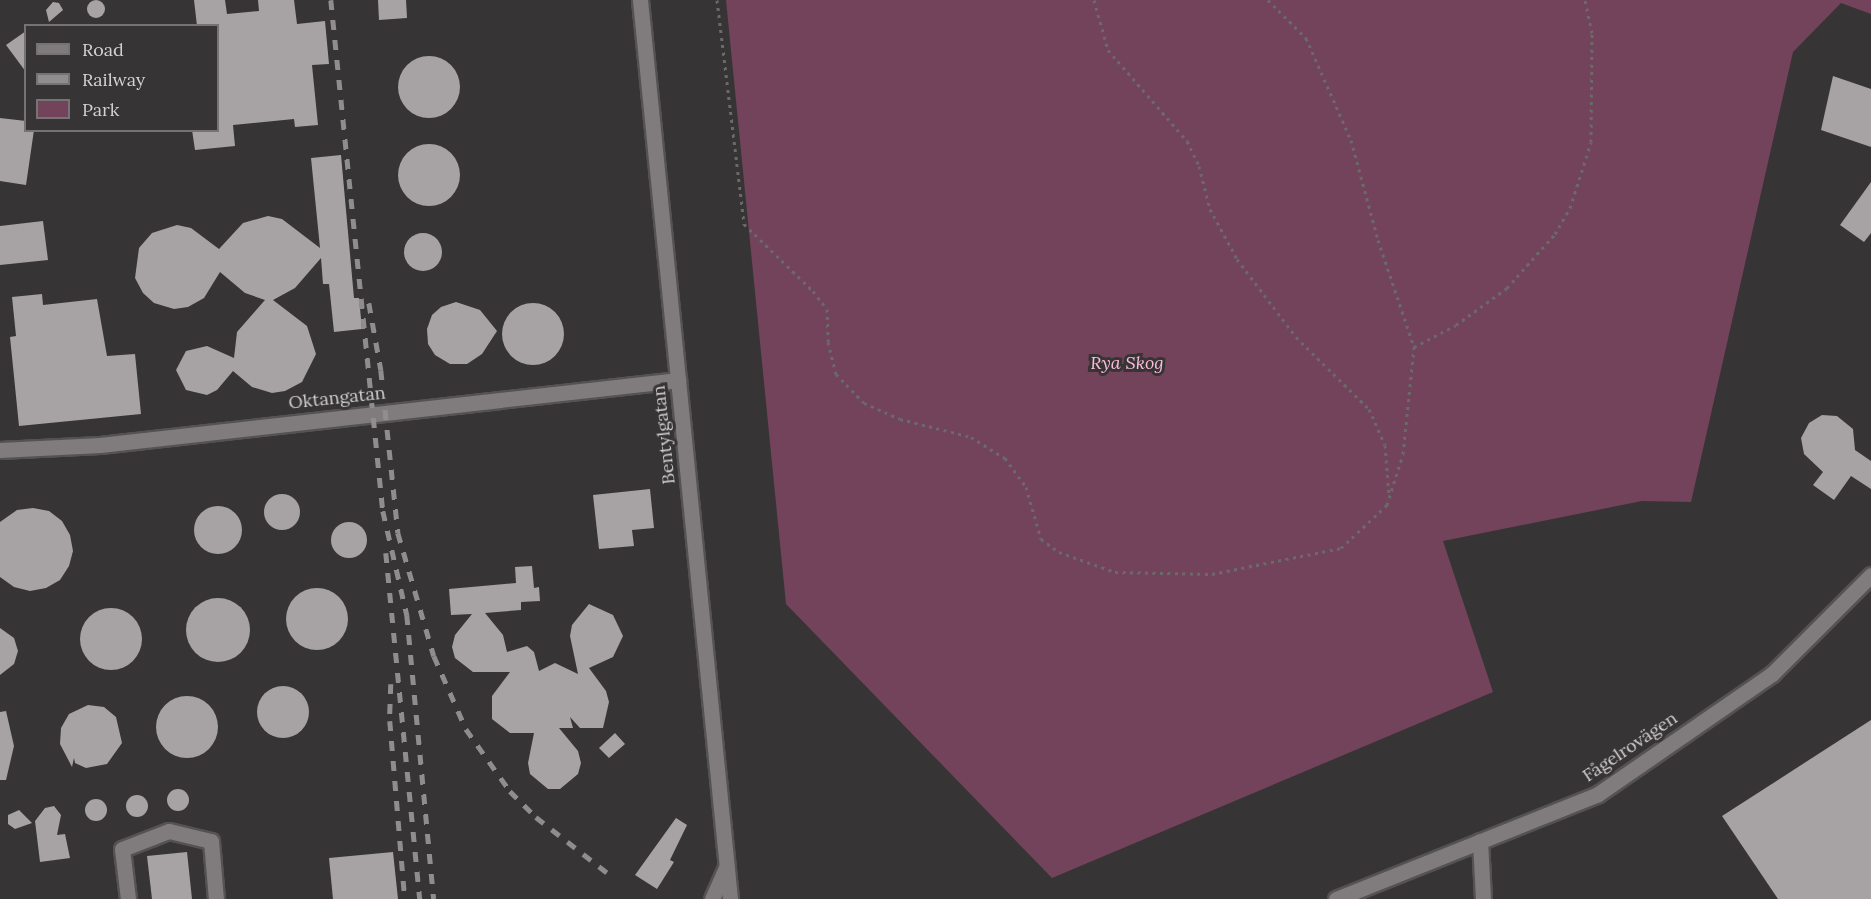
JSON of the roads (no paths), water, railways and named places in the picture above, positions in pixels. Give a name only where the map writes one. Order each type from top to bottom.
[{"type":"lane","name":"Bentylgatan","points":[[640,0],[726,867]]},
{"type":"lane","name":"Oktangatan","points":[[0,450],[100,445],[678,380]]},
{"type":"lane","name":"Fågelrovägen","points":[[1336,899],[1598,794],[1772,674],[1871,575]]},
{"type":"lane","points":[[128,899],[122,849],[170,831],[211,841],[216,899]]},
{"type":"lane","points":[[1480,841],[1483,899]]},
{"type":"lane","points":[[712,899],[726,867]]},
{"type":"lane","points":[[726,867],[730,899]]},
{"type":"railway","points":[[331,0],[383,511],[407,615],[434,899]]},
{"type":"railway","points":[[369,303],[381,370],[398,533],[434,656],[466,729],[510,791],[536,817],[609,874]]},
{"type":"railway","points":[[386,553],[420,899]]},
{"type":"railway","points":[[391,684],[390,721],[405,899]]},
{"type":"park label","name":"Rya Skog","points":[[1127,363]]}]
